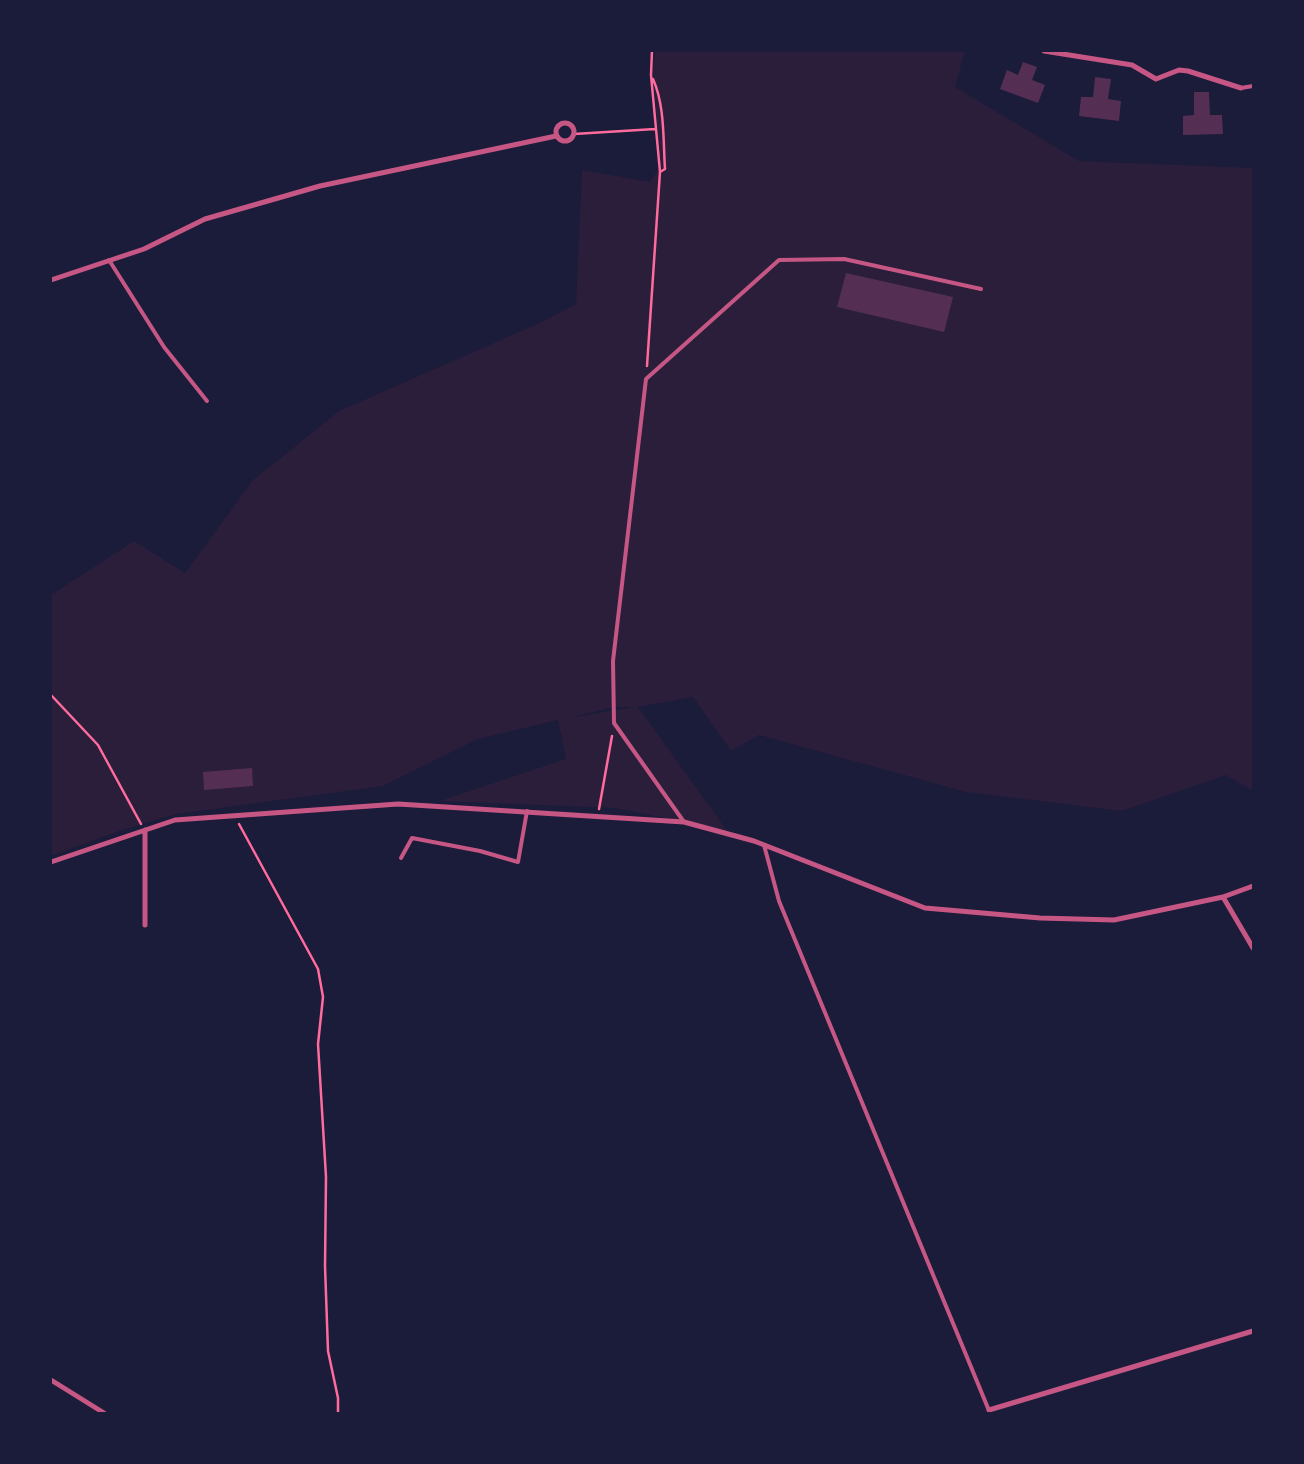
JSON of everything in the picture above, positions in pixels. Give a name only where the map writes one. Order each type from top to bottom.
[{"type":"street","points":[[1044,51],[1125,63],[1156,79],[1178,70],[1188,70],[1241,88]]},
{"type":"street","points":[[561,123],[568,123],[573,127],[574,134],[569,140],[562,141],[556,136],[556,128],[561,123]]},
{"type":"street","points":[[51,280],[144,249],[205,219],[320,186],[556,136]]},
{"type":"street","points":[[51,862],[175,820],[398,804],[684,822],[764,845],[925,908],[1040,918],[1114,920],[1223,897],[1253,886]]},
{"type":"street","points":[[145,830],[146,925]]},
{"type":"street","points":[[1223,897],[1253,948]]},
{"type":"street","points":[[990,1412],[1253,1331]]},
{"type":"street","points":[[51,1380],[104,1413]]},
{"type":"lane","points":[[1241,88],[1253,86]]},
{"type":"lane","points":[[684,822],[614,723],[613,661],[646,379],[779,260],[844,259],[982,289]]},
{"type":"lane","points":[[109,260],[164,347],[208,401]]},
{"type":"lane","points":[[401,858],[412,838],[480,851],[518,862],[527,811]]},
{"type":"lane","points":[[764,845],[779,901],[990,1412]]},
{"type":"path","points":[[646,379],[655,210],[660,172],[651,75],[652,51]]},
{"type":"path","points":[[651,75],[657,88],[661,114],[665,169],[660,172]]},
{"type":"path","points":[[574,134],[656,129]]},
{"type":"path","points":[[51,695],[98,745],[145,830]]},
{"type":"path","points":[[598,816],[614,723]]},
{"type":"path","points":[[234,816],[318,969],[323,998],[318,1044],[326,1178],[325,1266],[328,1351],[338,1398],[338,1413]]},
{"type":"shaded area","points":[[655,51],[965,51],[955,87],[1079,161],[1253,168],[1253,791],[1226,775],[1122,811],[966,792],[759,735],[731,751],[693,697],[638,707],[731,836],[684,822],[615,808],[440,801],[566,759],[558,720],[478,739],[383,786],[176,814],[122,830],[51,856],[51,595],[134,541],[185,573],[253,480],[339,411],[544,321],[576,304],[582,170],[650,182],[660,167],[653,70]],"holes":[[[614,707],[634,707],[569,718]]]},
{"type":"building","points":[[1023,62],[1037,67],[1032,80],[1045,85],[1038,103],[1000,89],[1007,70],[1018,75]]},
{"type":"building","points":[[1095,77],[1111,79],[1108,99],[1121,101],[1119,121],[1079,116],[1081,97],[1093,97]]},
{"type":"building","points":[[1194,92],[1209,92],[1210,115],[1222,115],[1223,134],[1183,135],[1183,116],[1194,115]]},
{"type":"building","points":[[846,273],[953,297],[944,332],[837,307]]},
{"type":"building","points":[[252,768],[253,786],[204,790],[203,772]]}]
